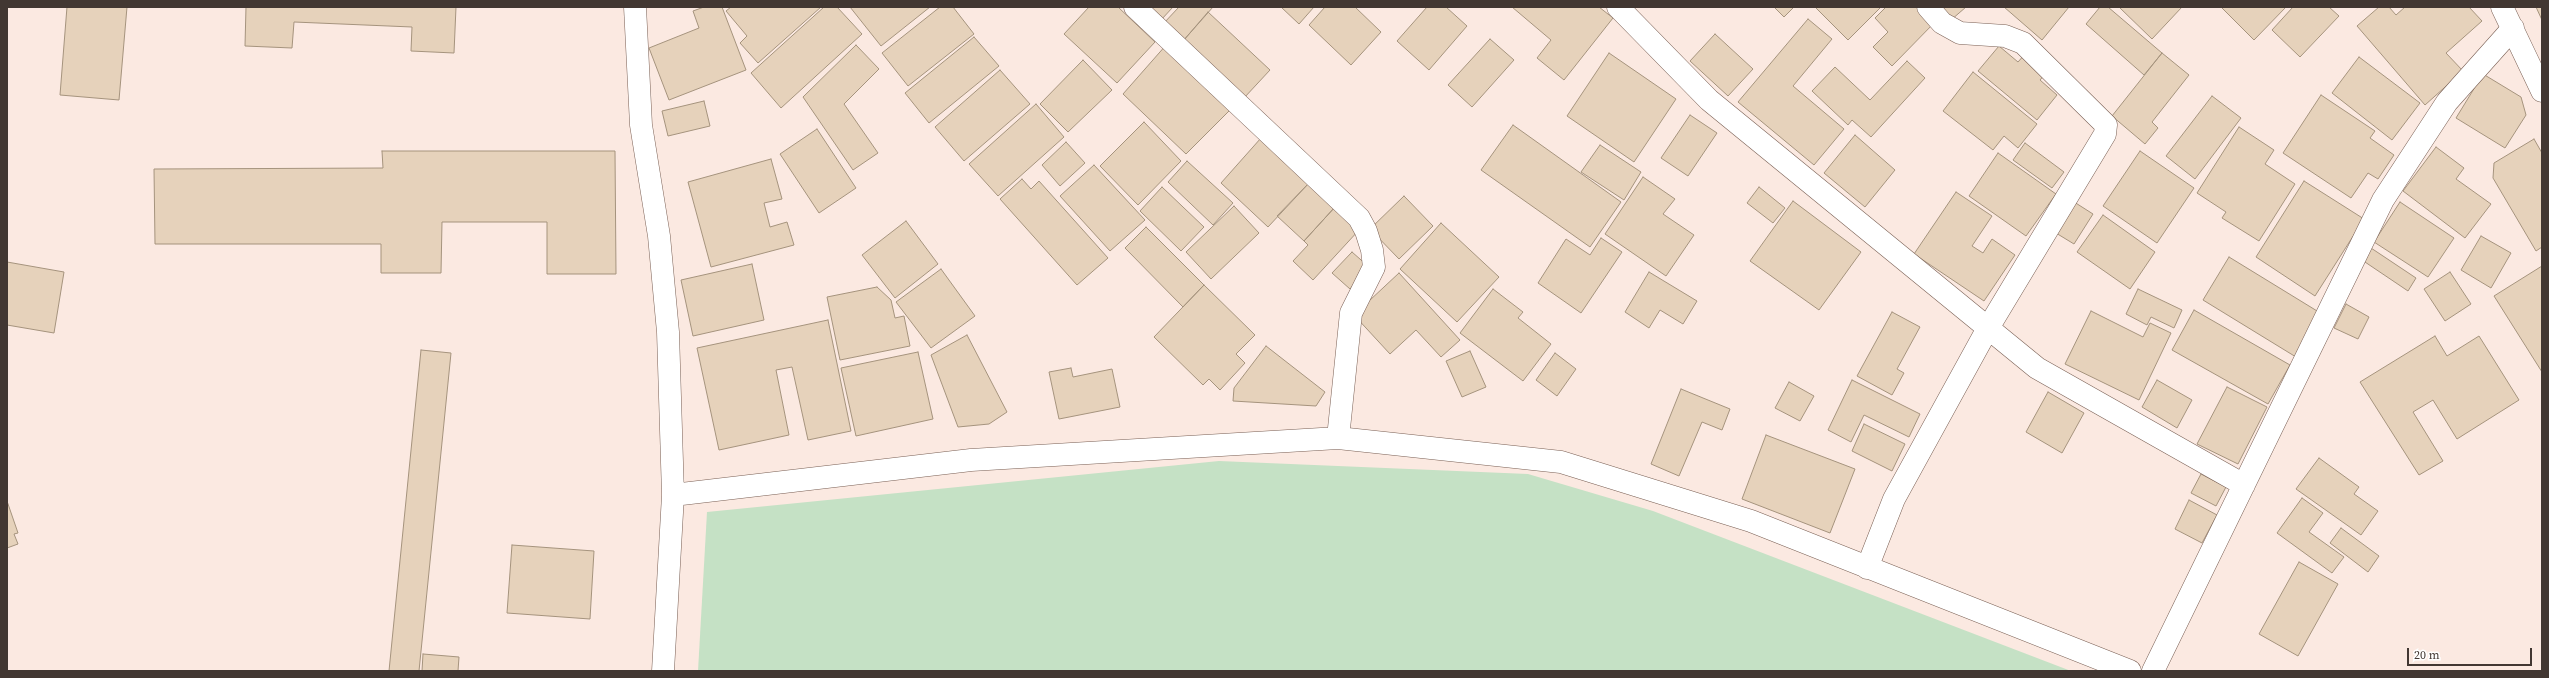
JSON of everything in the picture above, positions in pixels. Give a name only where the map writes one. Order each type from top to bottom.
[{"type":"street","points":[[635,7],[641,125],[659,236],[668,332],[672,495],[663,671]]},
{"type":"street","points":[[1135,7],[1359,218],[1366,231],[1372,250],[1374,267],[1351,313],[1338,438]]},
{"type":"street","points":[[1618,7],[1709,100],[2037,368],[2244,485]]},
{"type":"street","points":[[1867,568],[1894,499],[1988,328],[2105,134],[2106,125],[2022,43],[2005,36],[1960,33],[1942,22],[1928,7]]},
{"type":"street","points":[[2502,7],[2542,91]]},
{"type":"street","points":[[2153,671],[2383,200],[2447,102],[2513,28]]},
{"type":"street","points":[[672,495],[971,460],[1338,438],[1561,462],[1752,521],[1867,568],[2130,671]]},
{"type":"green space","points":[[1219,461],[1528,474],[1653,511],[2071,671],[698,671],[707,512]]},
{"type":"building","points":[[67,7],[127,7],[119,100],[60,95]]},
{"type":"building","points":[[246,7],[456,7],[454,53],[411,51],[412,27],[294,22],[292,48],[245,46]]},
{"type":"building","points":[[704,7],[722,7],[746,70],[669,100],[649,48],[699,28],[693,11]]},
{"type":"building","points":[[731,7],[821,7],[758,63],[740,43],[747,36],[726,11]]},
{"type":"building","points":[[824,7],[837,7],[862,34],[781,108],[751,73]]},
{"type":"building","points":[[850,7],[930,7],[881,46]]},
{"type":"building","points":[[940,7],[953,7],[974,34],[908,86],[882,53]]},
{"type":"building","points":[[1089,7],[1118,7],[1155,42],[1117,83],[1064,34]]},
{"type":"building","points":[[1146,7],[1173,7],[1161,20]]},
{"type":"building","points":[[1179,7],[1213,7],[1183,41],[1163,24]]},
{"type":"building","points":[[1281,7],[1314,7],[1299,24]]},
{"type":"building","points":[[1325,7],[1355,7],[1381,32],[1351,65],[1309,25]]},
{"type":"building","points":[[1427,7],[1446,7],[1467,26],[1429,70],[1397,41]]},
{"type":"building","points":[[1512,7],[1599,7],[1613,18],[1564,80],[1537,58],[1551,40]]},
{"type":"building","points":[[1774,7],[1794,7],[1784,17]]},
{"type":"building","points":[[1815,7],[1881,7],[1848,40]]},
{"type":"building","points":[[1886,7],[1922,7],[1936,21],[1892,66],[1873,47],[1888,32],[1875,18]]},
{"type":"building","points":[[1939,7],[1966,7],[1951,20]]},
{"type":"building","points":[[2004,7],[2069,7],[2042,40]]},
{"type":"building","points":[[2100,7],[2108,7],[2162,53],[2144,75],[2086,24]]},
{"type":"building","points":[[2119,7],[2182,7],[2152,39]]},
{"type":"building","points":[[2221,7],[2286,7],[2254,40]]},
{"type":"building","points":[[2293,7],[2329,7],[2339,16],[2300,57],[2272,30]]},
{"type":"building","points":[[2379,7],[2389,7],[2396,15],[2405,7],[2469,7],[2482,21],[2446,53],[2463,71],[2425,105],[2357,26]]},
{"type":"building","points":[[2536,7],[2542,7],[2542,20]]},
{"type":"building","points":[[1208,12],[1270,70],[1244,98],[1183,41]]},
{"type":"building","points":[[1808,19],[1832,39],[1793,86],[1844,129],[1814,165],[1738,102]]},
{"type":"building","points":[[1715,34],[1753,69],[1728,96],[1690,61]]},
{"type":"building","points":[[974,37],[999,66],[929,123],[905,93]]},
{"type":"building","points":[[1490,39],[1514,60],[1472,107],[1448,85]]},
{"type":"building","points":[[1167,44],[1234,106],[1186,154],[1123,94]]},
{"type":"building","points":[[856,45],[879,69],[844,104],[878,153],[853,170],[803,97]]},
{"type":"building","points":[[1999,46],[2018,62],[2025,54],[2047,72],[2040,80],[2057,95],[2037,120],[1978,71]]},
{"type":"building","points":[[1609,53],[1676,99],[1634,162],[1567,116]]},
{"type":"building","points":[[2162,53],[2189,75],[2152,122],[2158,128],[2145,144],[2112,116]]},
{"type":"building","points":[[2359,57],[2420,103],[2392,140],[2332,93]]},
{"type":"building","points":[[1083,60],[1112,90],[1068,132],[1040,104]]},
{"type":"building","points":[[1907,61],[1925,78],[1871,137],[1852,120],[1848,125],[1812,91],[1835,67],[1870,100]]},
{"type":"building","points":[[1000,70],[1030,104],[964,161],[935,127]]},
{"type":"building","points":[[1973,72],[2037,124],[2018,148],[2004,136],[1993,150],[1943,111]]},
{"type":"building","points":[[2483,74],[2521,97],[2526,115],[2505,148],[2456,118]]},
{"type":"building","points":[[2321,95],[2375,131],[2370,138],[2394,155],[2378,179],[2368,173],[2351,198],[2283,153]]},
{"type":"building","points":[[2212,96],[2241,118],[2195,179],[2166,156]]},
{"type":"building","points":[[704,101],[710,126],[668,136],[662,111]]},
{"type":"building","points":[[1036,104],[1064,137],[998,196],[969,164]]},
{"type":"building","points":[[1690,115],[1717,133],[1688,176],[1661,158]]},
{"type":"building","points":[[1144,122],[1181,161],[1138,205],[1100,166]]},
{"type":"building","points":[[1513,125],[1621,202],[1590,247],[1481,170]]},
{"type":"building","points":[[2239,127],[2274,150],[2265,164],[2295,184],[2259,241],[2222,218],[2226,212],[2197,193]]},
{"type":"building","points":[[817,129],[856,188],[819,213],[780,154]]},
{"type":"building","points":[[1855,135],[1895,170],[1865,207],[1824,173]]},
{"type":"building","points":[[1261,138],[1309,183],[1268,227],[1221,183]]},
{"type":"building","points":[[2534,139],[2542,153],[2542,247],[2536,251],[2493,178],[2494,163]]},
{"type":"building","points":[[1066,142],[1085,163],[1060,186],[1042,165]]},
{"type":"building","points":[[2025,143],[2064,172],[2052,188],[2013,160]]},
{"type":"building","points":[[1600,145],[1641,172],[1624,200],[1581,172]]},
{"type":"building","points":[[2436,147],[2464,168],[2456,179],[2491,204],[2465,238],[2403,191]]},
{"type":"building","points":[[382,151],[615,151],[616,274],[547,274],[547,222],[442,222],[441,273],[381,273],[381,244],[155,244],[154,169],[383,168]]},
{"type":"building","points":[[2140,151],[2194,188],[2157,243],[2103,206]]},
{"type":"building","points":[[1998,153],[2056,194],[2026,236],[1969,196]]},
{"type":"building","points":[[771,159],[782,199],[764,203],[770,227],[787,222],[794,245],[711,267],[688,182]]},
{"type":"building","points":[[1187,161],[1233,203],[1213,225],[1168,182]]},
{"type":"building","points":[[1094,165],[1145,220],[1110,251],[1060,196]]},
{"type":"building","points":[[1643,177],[1675,199],[1663,214],[1694,235],[1666,276],[1605,234]]},
{"type":"building","points":[[1022,179],[1031,189],[1039,181],[1108,258],[1077,285],[1000,199]]},
{"type":"building","points":[[2304,181],[2364,219],[2315,296],[2256,257]]},
{"type":"building","points":[[1309,183],[1335,207],[1304,241],[1277,216]]},
{"type":"building","points":[[1162,187],[1204,227],[1181,251],[1140,211]]},
{"type":"building","points":[[1759,187],[1785,208],[1773,223],[1747,203]]},
{"type":"building","points":[[1956,192],[1992,216],[1972,246],[1983,253],[1992,239],[2015,255],[1984,301],[1914,254]]},
{"type":"building","points":[[1404,196],[1433,226],[1399,259],[1370,229]]},
{"type":"building","points":[[2071,200],[2093,214],[2074,244],[2051,230]]},
{"type":"building","points":[[1793,201],[1861,252],[1819,310],[1750,261]]},
{"type":"building","points":[[2400,202],[2454,238],[2428,277],[2374,242]]},
{"type":"building","points":[[1234,206],[1259,233],[1211,279],[1186,252]]},
{"type":"building","points":[[1335,207],[1359,230],[1313,280],[1293,261],[1308,245],[1304,241]]},
{"type":"building","points":[[2103,215],[2155,252],[2130,289],[2077,252]]},
{"type":"building","points":[[906,221],[938,264],[895,298],[862,255]]},
{"type":"building","points":[[1441,223],[1499,277],[1457,322],[1400,269]]},
{"type":"building","points":[[1146,227],[1204,285],[1183,307],[1125,248]]},
{"type":"building","points":[[2481,236],[2511,253],[2491,288],[2461,270]]},
{"type":"building","points":[[1601,238],[1622,252],[1581,313],[1538,283],[1566,239],[1590,255]]},
{"type":"building","points":[[2371,248],[2416,278],[2408,291],[2362,260]]},
{"type":"building","points":[[1352,252],[1369,267],[1350,289],[1332,273]]},
{"type":"building","points":[[2229,257],[2322,314],[2296,357],[2203,300]]},
{"type":"building","points":[[7,262],[64,272],[54,333],[7,325]]},
{"type":"building","points":[[752,264],[764,320],[693,336],[681,280]]},
{"type":"building","points":[[2542,266],[2542,372],[2494,296]]},
{"type":"building","points":[[941,269],[975,316],[931,348],[896,302]]},
{"type":"building","points":[[1649,272],[1697,301],[1683,324],[1660,310],[1649,328],[1625,312]]},
{"type":"building","points":[[2450,272],[2471,304],[2445,321],[2424,289]]},
{"type":"building","points":[[1399,273],[1460,340],[1441,357],[1416,330],[1390,354],[1354,315]]},
{"type":"building","points":[[1204,285],[1255,335],[1236,354],[1245,363],[1220,390],[1209,379],[1203,385],[1154,337]]},
{"type":"building","points":[[877,287],[891,300],[895,318],[904,316],[910,346],[840,360],[827,297]]},
{"type":"building","points":[[1493,289],[1523,312],[1518,318],[1551,344],[1523,381],[1460,333]]},
{"type":"building","points":[[2138,289],[2182,310],[2174,328],[2151,317],[2147,325],[2126,314]]},
{"type":"building","points":[[2346,304],[2369,317],[2358,339],[2334,328]]},
{"type":"building","points":[[2194,310],[2290,365],[2268,404],[2172,350]]},
{"type":"building","points":[[2091,311],[2143,337],[2150,323],[2171,333],[2139,400],[2065,364]]},
{"type":"building","points":[[1892,312],[1920,327],[1897,369],[1904,373],[1892,395],[1857,376]]},
{"type":"building","points":[[828,320],[851,431],[808,440],[792,367],[776,370],[789,435],[719,450],[697,348]]},
{"type":"building","points":[[967,335],[1007,412],[989,424],[958,427],[931,355]]},
{"type":"building","points":[[2435,336],[2447,356],[2479,336],[2519,400],[2457,439],[2433,400],[2413,412],[2443,461],[2419,475],[2360,382]]},
{"type":"building","points":[[1266,346],[1325,392],[1316,406],[1233,401],[1234,388]]},
{"type":"building","points":[[421,350],[451,353],[419,671],[389,671]]},
{"type":"building","points":[[1470,351],[1486,387],[1462,397],[1446,361]]},
{"type":"building","points":[[918,352],[933,419],[856,436],[841,368]]},
{"type":"building","points":[[1555,353],[1576,369],[1557,396],[1536,380]]},
{"type":"building","points":[[1071,368],[1073,377],[1112,369],[1120,407],[1059,419],[1049,372]]},
{"type":"building","points":[[1852,380],[1920,414],[1909,437],[1864,415],[1851,442],[1828,430]]},
{"type":"building","points":[[2157,380],[2192,400],[2177,428],[2142,407]]},
{"type":"building","points":[[1789,382],[1814,396],[1800,421],[1775,408]]},
{"type":"building","points":[[2227,387],[2267,407],[2238,464],[2197,444]]},
{"type":"building","points":[[1681,389],[1730,409],[1722,430],[1702,422],[1679,476],[1651,464]]},
{"type":"building","points":[[2048,392],[2084,413],[2062,453],[2026,432]]},
{"type":"building","points":[[1864,424],[1905,444],[1892,471],[1852,451]]},
{"type":"building","points":[[1766,435],[1855,469],[1830,533],[1742,499]]},
{"type":"building","points":[[2319,458],[2359,487],[2354,494],[2378,511],[2361,535],[2296,489]]},
{"type":"building","points":[[2201,474],[2226,487],[2216,506],[2191,493]]},
{"type":"building","points":[[2302,498],[2323,513],[2309,532],[2344,557],[2332,573],[2277,533]]},
{"type":"building","points":[[2189,500],[2217,515],[2202,543],[2175,529]]},
{"type":"building","points":[[7,501],[18,533],[14,534],[18,544],[7,548]]},
{"type":"building","points":[[2341,528],[2379,556],[2368,572],[2330,543]]},
{"type":"building","points":[[512,545],[594,551],[590,619],[507,613]]},
{"type":"building","points":[[2299,562],[2338,584],[2298,656],[2259,634]]},
{"type":"building","points":[[423,654],[459,657],[458,671],[422,671]]}]
